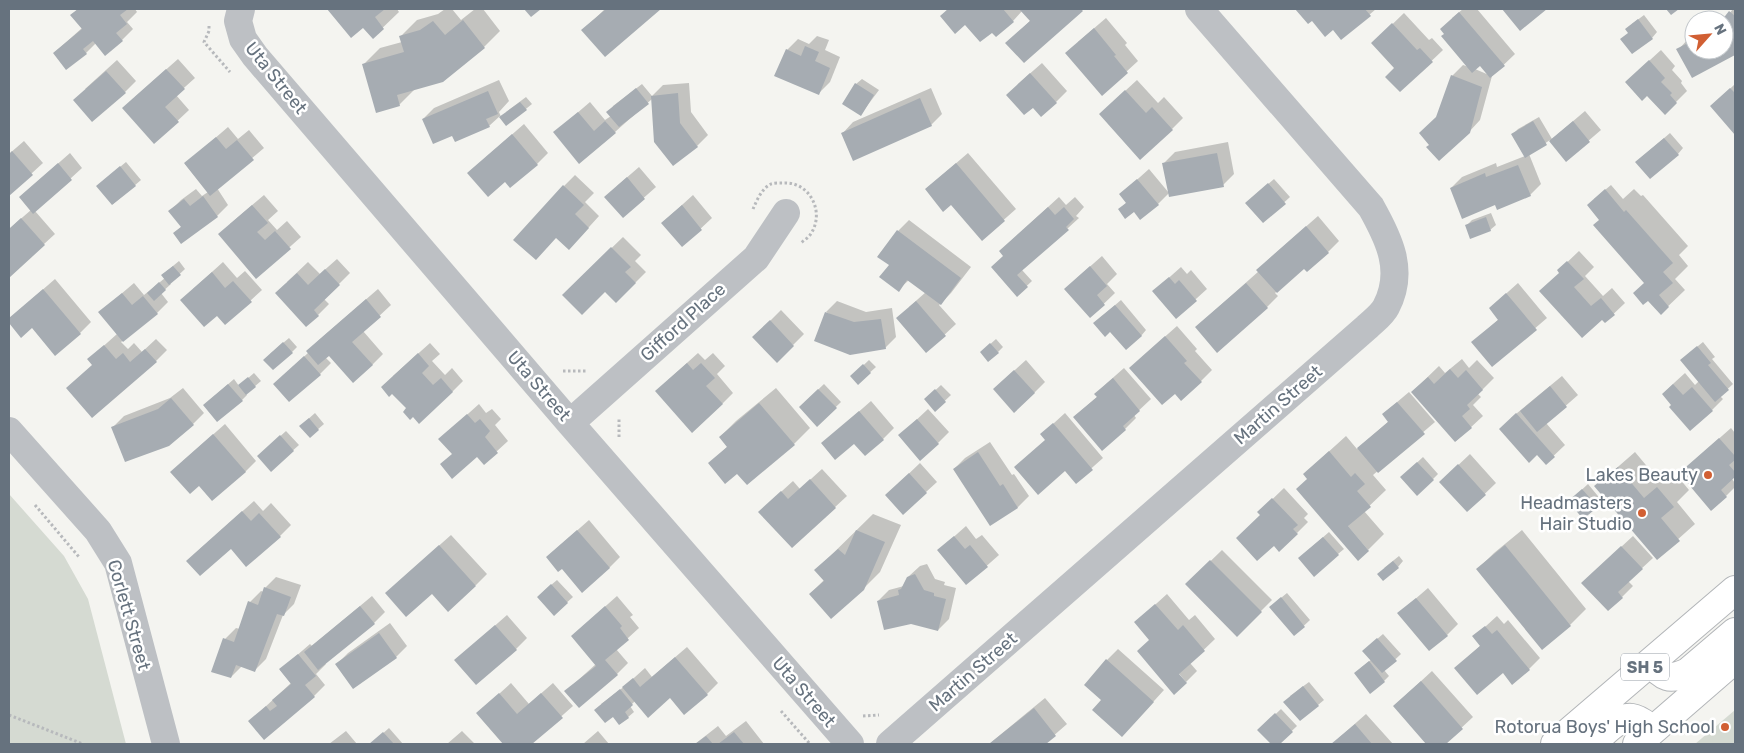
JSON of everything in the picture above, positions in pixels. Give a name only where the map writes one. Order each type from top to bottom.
[{"type":"highway","name":"SH 5","points":[[1555,744],[1735,590]]},
{"type":"highway","points":[[1651,663],[1662,674],[1669,677],[1679,676],[1688,672],[1735,632]]},
{"type":"highway","points":[[1592,744],[1616,723],[1632,718],[1642,722],[1645,737],[1735,659]]},
{"type":"street","name":"Martin Street","points":[[890,744],[1360,334],[1385,309],[1392,291],[1394,260],[1387,234],[1371,207],[1199,9]]},
{"type":"street","name":"Uta Street","points":[[240,15],[243,39],[255,56],[570,423],[850,744]]},
{"type":"street","name":"Gifford Place","points":[[570,423],[756,258],[786,213]]},
{"type":"street","name":"Corlett Street","points":[[9,430],[98,532],[118,563],[166,744]]},
{"type":"path","points":[[34,504],[82,560]]},
{"type":"path","points":[[857,715],[886,714]]},
{"type":"path","points":[[9,715],[84,744]]},
{"type":"shaded area","points":[[9,494],[64,556],[88,599],[126,744],[9,744]]},
{"type":"shaded area","name":"Rotorua Boys' High School","points":[[1735,710],[1735,744],[1695,744]]},
{"type":"building","points":[[78,9],[128,9],[120,15],[127,24],[116,33],[123,41],[105,56],[93,41],[83,49],[87,54],[66,70],[53,53],[82,29],[70,15]]},
{"type":"building","points":[[327,9],[385,9],[375,17],[384,29],[373,39],[363,28],[351,38]]},
{"type":"building","points":[[524,9],[541,9],[531,17]]},
{"type":"building","points":[[606,9],[661,9],[605,57],[581,30]]},
{"type":"building","points":[[948,9],[1003,9],[1014,22],[996,37],[992,33],[980,42],[965,25],[955,34],[940,16]]},
{"type":"building","points":[[1019,9],[1081,9],[1083,11],[1024,63],[1005,43],[1030,21]]},
{"type":"building","points":[[1295,9],[1365,9],[1371,16],[1341,40],[1333,30],[1325,37],[1312,21],[1308,24]]},
{"type":"building","points":[[1502,9],[1547,9],[1520,31]]},
{"type":"building","points":[[1666,9],[1679,9],[1671,15]]},
{"type":"building","points":[[1459,12],[1505,66],[1490,78],[1480,66],[1472,73],[1441,36],[1444,34],[1440,29]]},
{"type":"building","points":[[1734,15],[1735,16],[1734,56]]},
{"type":"building","points":[[1638,19],[1653,39],[1632,54],[1620,39],[1628,33],[1625,29]]},
{"type":"building","points":[[463,20],[485,48],[443,82],[397,95],[400,106],[376,113],[362,64],[404,52],[399,36],[420,30],[433,21],[445,35]]},
{"type":"building","points":[[1392,23],[1417,50],[1420,48],[1433,62],[1400,92],[1385,77],[1394,68],[1371,43]]},
{"type":"building","points":[[1094,28],[1128,73],[1102,96],[1065,53]]},
{"type":"building","points":[[1684,45],[1684,60],[1726,60],[1692,78],[1676,49]]},
{"type":"building","points":[[805,46],[819,52],[815,61],[830,68],[819,95],[774,76],[786,49],[801,56]]},
{"type":"building","points":[[1649,60],[1665,78],[1661,82],[1672,93],[1670,95],[1677,103],[1665,115],[1647,96],[1642,101],[1625,82]]},
{"type":"building","points":[[166,69],[185,89],[165,107],[179,122],[154,144],[122,108]]},
{"type":"building","points":[[106,71],[126,93],[92,122],[73,100]]},
{"type":"building","points":[[1030,73],[1057,103],[1041,117],[1033,108],[1024,115],[1006,95]]},
{"type":"building","points":[[1451,75],[1482,87],[1470,133],[1439,161],[1426,147],[1429,145],[1419,133],[1436,117]]},
{"type":"building","points":[[855,83],[874,95],[861,116],[842,104]]},
{"type":"building","points":[[636,88],[649,104],[619,127],[606,112]]},
{"type":"building","points":[[1730,88],[1735,93],[1735,135],[1710,106]]},
{"type":"building","points":[[1125,90],[1146,113],[1152,107],[1173,130],[1140,160],[1099,114]]},
{"type":"building","points":[[488,91],[498,114],[486,119],[490,127],[455,142],[452,136],[433,144],[422,119]]},
{"type":"building","points":[[678,93],[680,123],[698,147],[673,166],[654,142],[651,96]]},
{"type":"building","points":[[920,98],[932,126],[853,161],[841,133]]},
{"type":"building","points":[[520,102],[527,110],[506,126],[499,117]]},
{"type":"building","points":[[578,112],[594,131],[605,121],[616,133],[579,164],[553,132]]},
{"type":"building","points":[[1533,121],[1547,145],[1525,158],[1511,134]]},
{"type":"building","points":[[1573,121],[1590,142],[1566,162],[1549,141]]},
{"type":"building","points":[[512,134],[538,165],[510,188],[505,182],[488,197],[467,173]]},
{"type":"building","points":[[216,137],[226,149],[237,140],[254,160],[210,196],[184,163]]},
{"type":"building","points":[[1664,138],[1679,155],[1650,179],[1635,162]]},
{"type":"building","points":[[12,151],[33,175],[9,196],[9,154]]},
{"type":"building","points":[[1217,153],[1224,187],[1169,197],[1162,163]]},
{"type":"building","points":[[58,163],[72,180],[33,214],[19,197]]},
{"type":"building","points":[[956,163],[1005,221],[982,241],[951,205],[943,212],[925,189]]},
{"type":"building","points":[[1518,165],[1531,196],[1497,210],[1495,205],[1462,219],[1450,188],[1485,173],[1486,177]]},
{"type":"building","points":[[120,166],[136,186],[112,205],[96,186]]},
{"type":"building","points":[[627,177],[645,199],[623,218],[604,197]]},
{"type":"building","points":[[1137,179],[1159,205],[1140,220],[1134,212],[1125,219],[1118,209],[1126,203],[1119,194]]},
{"type":"building","points":[[1268,183],[1286,204],[1263,223],[1245,203]]},
{"type":"building","points":[[563,185],[584,205],[575,214],[589,228],[569,250],[556,238],[536,260],[513,240]]},
{"type":"building","points":[[1605,189],[1624,212],[1626,210],[1673,263],[1663,272],[1673,283],[1659,295],[1669,307],[1661,315],[1648,301],[1643,305],[1633,293],[1644,283],[1593,225],[1599,220],[1587,205]]},
{"type":"building","points":[[203,196],[218,217],[181,244],[173,233],[181,227],[168,211],[184,199],[190,206]]},
{"type":"building","points":[[252,205],[268,223],[257,232],[265,240],[275,231],[291,249],[256,279],[218,234]]},
{"type":"building","points":[[682,205],[702,230],[682,247],[661,223]]},
{"type":"building","points":[[1048,207],[1055,215],[1064,207],[1074,219],[1066,227],[1069,230],[1017,275],[1028,287],[1017,297],[991,267],[1003,256],[999,251]]},
{"type":"building","points":[[1486,217],[1491,231],[1470,239],[1465,225]]},
{"type":"building","points":[[21,218],[45,245],[9,278],[9,229]]},
{"type":"building","points":[[1306,226],[1329,253],[1307,272],[1304,269],[1277,293],[1256,270]]},
{"type":"building","points":[[897,230],[961,278],[941,305],[907,280],[899,292],[879,277],[889,265],[877,257]]},
{"type":"building","points":[[611,247],[631,267],[625,272],[636,283],[616,303],[605,292],[582,315],[562,295]]},
{"type":"building","points":[[1567,261],[1584,279],[1574,287],[1591,306],[1601,298],[1615,315],[1605,323],[1602,320],[1582,338],[1539,291],[1559,273],[1557,270]]},
{"type":"building","points":[[173,266],[181,275],[169,285],[161,275]]},
{"type":"building","points":[[1090,266],[1107,286],[1097,295],[1105,305],[1090,318],[1064,289]]},
{"type":"building","points":[[325,269],[340,285],[314,310],[319,316],[306,327],[275,293],[297,273],[308,285]]},
{"type":"building","points":[[212,272],[225,288],[233,281],[252,302],[225,325],[217,316],[204,327],[180,300]]},
{"type":"building","points":[[1169,277],[1175,284],[1179,280],[1197,301],[1176,319],[1152,291]]},
{"type":"building","points":[[159,282],[166,290],[154,301],[147,293]]},
{"type":"building","points":[[1246,283],[1268,308],[1217,353],[1195,327]]},
{"type":"building","points":[[43,289],[81,334],[55,356],[32,328],[21,338],[9,323],[9,318]]},
{"type":"building","points":[[122,293],[132,305],[143,296],[158,314],[123,342],[98,312]]},
{"type":"building","points":[[1506,293],[1537,330],[1492,367],[1471,342],[1498,320],[1489,308]]},
{"type":"building","points":[[366,299],[381,317],[352,342],[373,365],[353,383],[329,356],[318,365],[306,351]]},
{"type":"building","points":[[916,301],[946,336],[926,353],[896,318]]},
{"type":"building","points":[[1115,305],[1142,336],[1126,350],[1110,332],[1105,337],[1093,323]]},
{"type":"building","points":[[825,312],[854,322],[881,319],[886,349],[850,355],[814,341]]},
{"type":"building","points":[[770,320],[794,346],[777,363],[752,337]]},
{"type":"building","points":[[1165,336],[1187,361],[1184,363],[1202,382],[1181,401],[1175,394],[1162,405],[1129,368]]},
{"type":"building","points":[[283,342],[293,353],[273,370],[263,360]]},
{"type":"building","points":[[990,343],[999,353],[988,362],[980,352]]},
{"type":"building","points":[[104,345],[116,359],[123,353],[130,362],[145,349],[157,362],[92,418],[66,388],[92,365],[87,359]]},
{"type":"building","points":[[1697,346],[1711,363],[1708,365],[1729,390],[1715,402],[1680,360]]},
{"type":"building","points":[[418,353],[429,366],[422,373],[433,385],[441,378],[453,392],[419,424],[413,417],[410,420],[403,412],[406,408],[392,394],[389,397],[381,387]]},
{"type":"building","points":[[304,356],[321,375],[289,402],[273,384]]},
{"type":"building","points":[[687,363],[693,370],[701,363],[715,378],[706,386],[723,404],[692,433],[655,391]]},
{"type":"building","points":[[863,364],[871,373],[858,385],[850,376]]},
{"type":"building","points":[[1450,369],[1458,378],[1466,370],[1483,390],[1467,405],[1470,409],[1462,416],[1472,428],[1455,442],[1411,392],[1428,377],[1434,384]]},
{"type":"building","points":[[1014,370],[1035,393],[1014,413],[993,389]]},
{"type":"building","points":[[248,377],[256,387],[246,395],[238,385]]},
{"type":"building","points":[[1113,378],[1140,411],[1123,426],[1126,430],[1102,451],[1073,417],[1097,397],[1094,394]]},
{"type":"building","points":[[228,384],[243,401],[217,422],[203,405]]},
{"type":"building","points":[[1673,384],[1683,395],[1692,387],[1713,411],[1690,431],[1669,407],[1671,405],[1662,394]]},
{"type":"building","points":[[1550,386],[1567,407],[1537,432],[1520,411]]},
{"type":"building","points":[[818,389],[837,408],[817,427],[799,407]]},
{"type":"building","points":[[935,389],[946,402],[935,412],[924,399]]},
{"type":"building","points":[[171,398],[194,425],[169,446],[125,462],[111,427],[158,409]]},
{"type":"building","points":[[1397,402],[1425,434],[1378,473],[1357,448],[1388,422],[1382,414]]},
{"type":"building","points":[[759,403],[795,445],[747,485],[737,474],[725,484],[708,463],[727,447],[719,437]]},
{"type":"building","points":[[859,411],[884,440],[865,456],[854,444],[835,460],[821,443]]},
{"type":"building","points":[[1516,413],[1555,457],[1546,465],[1537,455],[1529,463],[1499,429]]},
{"type":"building","points":[[467,414],[475,423],[480,419],[490,431],[485,437],[498,453],[484,465],[477,457],[452,479],[440,464],[452,454],[438,439]]},
{"type":"building","points":[[309,418],[319,430],[310,438],[299,426]]},
{"type":"building","points":[[917,419],[939,444],[920,461],[898,435]]},
{"type":"building","points":[[1053,423],[1093,470],[1076,484],[1065,471],[1038,495],[1014,467],[1045,440],[1040,434]]},
{"type":"building","points":[[213,434],[246,472],[212,501],[199,486],[190,494],[170,472]]},
{"type":"building","points":[[280,435],[294,451],[271,472],[257,456]]},
{"type":"building","name":"Lakes Beauty","points":[[1719,438],[1735,456],[1735,460],[1729,465],[1735,472],[1735,477],[1721,490],[1727,497],[1711,511],[1679,473]]},
{"type":"building","points":[[1329,451],[1351,477],[1355,473],[1365,484],[1357,491],[1371,507],[1348,526],[1369,551],[1358,561],[1296,489],[1307,479],[1303,474]]},
{"type":"building","points":[[978,452],[1000,486],[1003,484],[1018,508],[990,526],[953,469]]},
{"type":"building","points":[[1417,462],[1434,480],[1417,496],[1400,477]]},
{"type":"building","points":[[1458,464],[1486,495],[1467,512],[1439,482]]},
{"type":"building","name":"Headmasters Hair Studio","points":[[1618,467],[1644,498],[1657,487],[1674,507],[1661,518],[1680,541],[1657,560],[1594,486]]},
{"type":"building","points":[[909,473],[927,493],[903,515],[885,495]]},
{"type":"building","points":[[810,479],[836,508],[792,548],[758,512],[781,491],[788,499]]},
{"type":"building","points":[[1582,489],[1598,507],[1583,519],[1568,501]]},
{"type":"building","points":[[1272,498],[1298,525],[1293,529],[1298,534],[1279,552],[1274,546],[1257,561],[1236,538],[1260,515],[1257,512]]},
{"type":"building","points":[[242,511],[251,521],[259,513],[281,537],[246,567],[231,549],[200,576],[186,561]]},
{"type":"building","points":[[577,530],[610,568],[582,593],[562,569],[558,572],[546,557]]},
{"type":"building","points":[[856,530],[885,542],[864,590],[831,619],[809,594],[824,581],[814,570],[838,549],[845,555]]},
{"type":"building","points":[[954,536],[965,549],[970,545],[988,567],[966,585],[937,550]]},
{"type":"building","points":[[1323,537],[1339,555],[1314,577],[1298,558]]},
{"type":"building","points":[[439,545],[476,586],[448,612],[432,594],[406,617],[385,593]]},
{"type":"building","points":[[1505,545],[1571,626],[1542,650],[1476,569]]},
{"type":"building","points":[[1621,546],[1643,569],[1618,592],[1623,598],[1608,611],[1581,583]]},
{"type":"building","points":[[1210,560],[1262,612],[1237,637],[1185,584]]},
{"type":"building","points":[[1393,561],[1399,568],[1383,581],[1377,574]]},
{"type":"building","points":[[915,574],[924,590],[934,593],[934,596],[946,599],[938,631],[911,624],[884,630],[877,601],[899,595],[898,590],[901,589],[907,577]]},
{"type":"building","points":[[551,584],[568,603],[554,616],[537,597]]},
{"type":"building","points":[[264,587],[291,597],[284,616],[277,614],[255,672],[236,665],[231,678],[211,672],[223,638],[234,642],[248,601],[258,605]]},
{"type":"building","points":[[1281,597],[1305,627],[1294,636],[1269,607]]},
{"type":"building","points":[[1416,598],[1448,636],[1429,651],[1397,613]]},
{"type":"building","points":[[1155,604],[1178,630],[1183,625],[1205,651],[1179,674],[1187,683],[1174,695],[1137,651],[1149,640],[1134,622]]},
{"type":"building","points":[[360,606],[375,624],[318,670],[304,652]]},
{"type":"building","points":[[605,606],[622,626],[620,628],[629,640],[605,660],[618,675],[579,708],[564,691],[596,666],[571,636]]},
{"type":"building","points":[[495,625],[517,650],[476,685],[454,660]]},
{"type":"building","points":[[1485,626],[1492,634],[1497,630],[1530,670],[1512,685],[1503,673],[1477,695],[1454,668],[1480,646],[1472,636]]},
{"type":"building","points":[[379,633],[397,658],[353,689],[335,664]]},
{"type":"building","points":[[1377,638],[1397,661],[1382,673],[1362,651]]},
{"type":"building","points":[[298,654],[316,676],[305,685],[315,697],[264,740],[248,721],[266,706],[270,711],[277,706],[272,700],[291,684],[279,669]]},
{"type":"building","points":[[675,657],[708,695],[684,715],[670,698],[648,718],[622,687],[633,678],[640,687]]},
{"type":"building","points":[[1106,659],[1154,702],[1122,737],[1092,710],[1101,700],[1084,685]]},
{"type":"building","points":[[1369,661],[1385,682],[1370,694],[1354,673]]},
{"type":"building","points":[[1421,681],[1463,729],[1446,744],[1426,744],[1393,706]]},
{"type":"building","points":[[1303,686],[1319,706],[1300,721],[1283,702]]},
{"type":"building","points":[[620,689],[633,705],[625,712],[629,718],[619,725],[613,717],[605,723],[594,710]]},
{"type":"building","points":[[499,693],[517,714],[541,693],[563,718],[532,744],[503,744],[476,713]]},
{"type":"building","points":[[1034,708],[1056,736],[1046,744],[989,744]]},
{"type":"building","points":[[1275,713],[1293,732],[1280,744],[1271,744],[1257,730]]},
{"type":"building","points":[[1355,724],[1372,744],[1331,744]]},
{"type":"building","points":[[383,732],[394,744],[369,744]]},
{"type":"building","points":[[734,732],[744,744],[718,744]]},
{"type":"building","points":[[706,736],[713,744],[695,744]]},
{"type":"place","name":"Lakes Beauty","points":[[1708,475]]},
{"type":"place","name":"Headmasters Hair Studio","points":[[1642,513]]},
{"type":"place","name":"Rotorua Boys' High School","points":[[1725,727]]}]
